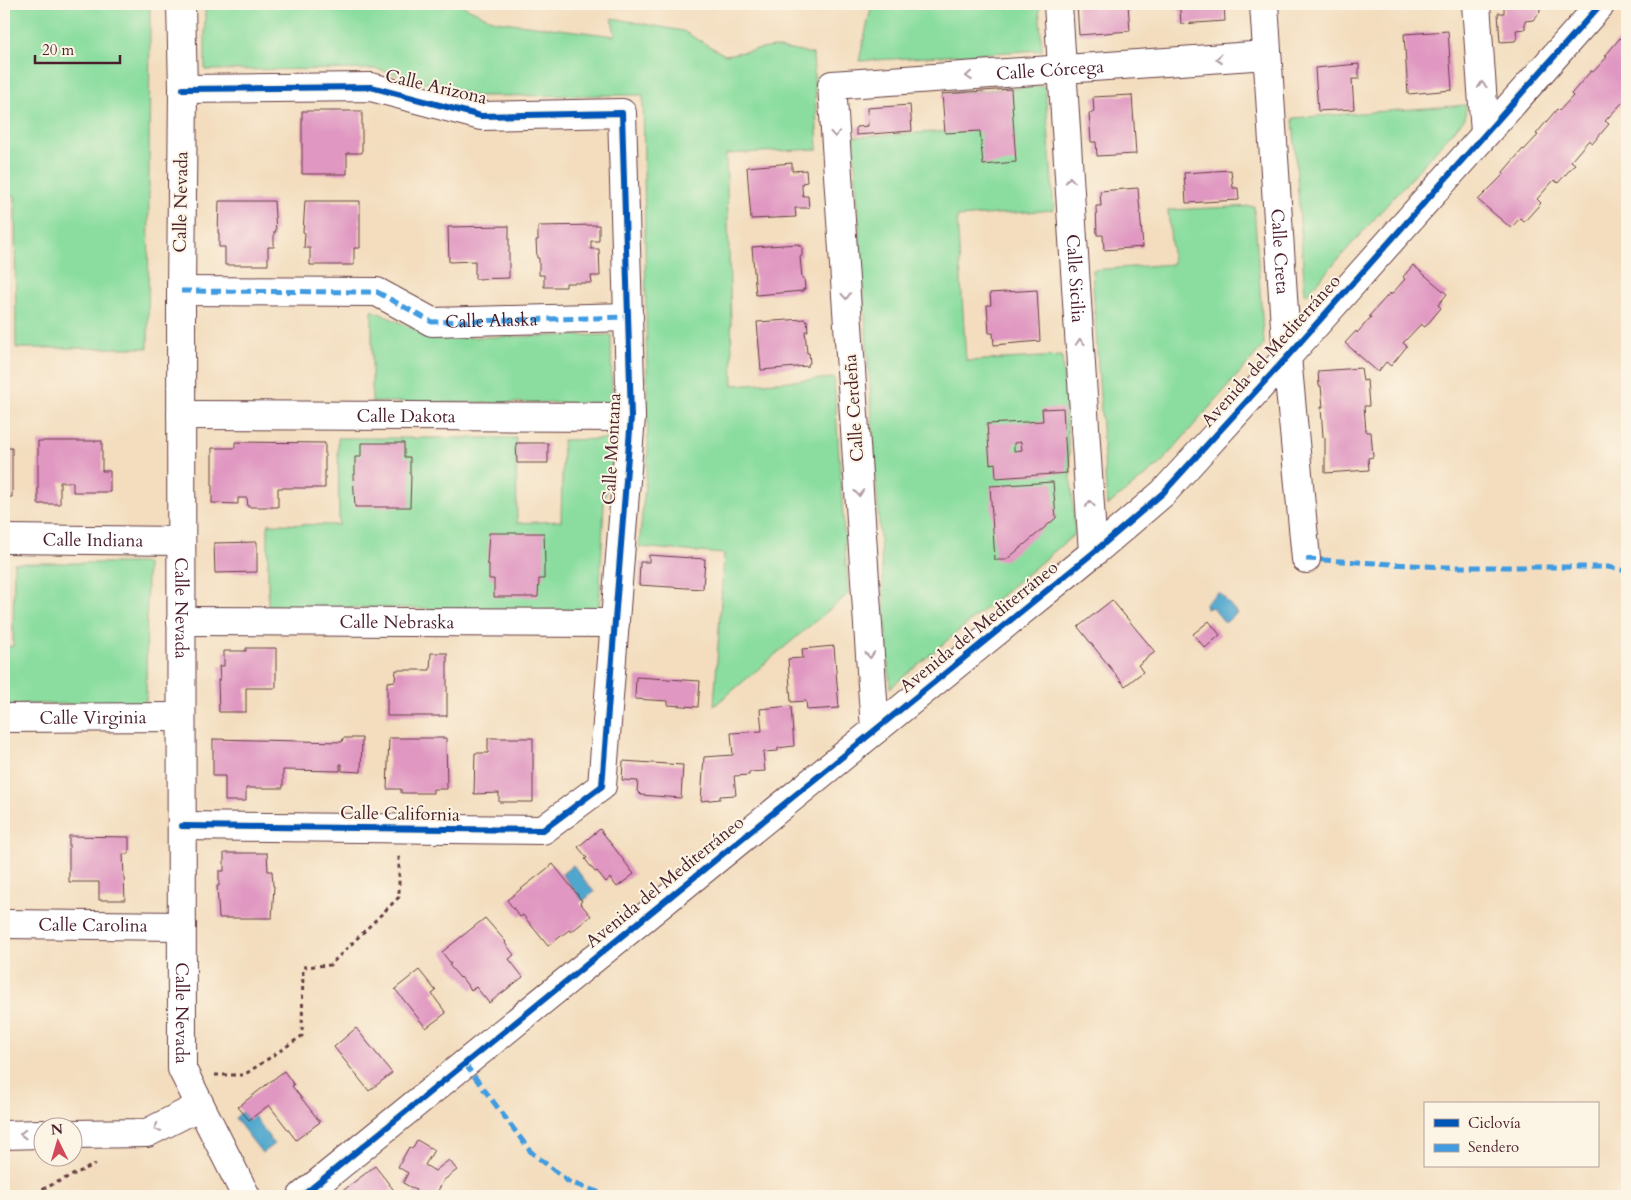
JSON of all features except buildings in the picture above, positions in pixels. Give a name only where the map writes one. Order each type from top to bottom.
[{"type":"street","name":"Calle Nevada","points":[[181,4],[183,89],[180,291],[182,1069],[246,1196]]},
{"type":"street","name":"Calle Sicilia","points":[[1058,4],[1093,553]]},
{"type":"street","name":"Calle Creta","points":[[1264,4],[1287,358],[1306,559]]},
{"type":"street","points":[[1476,4],[1485,133]]},
{"type":"street","name":"Avenida del Mediterráneo","points":[[302,1196],[1093,553],[1163,493],[1287,358],[1485,133],[1602,4]]},
{"type":"street","name":"Calle Córcega","points":[[832,85],[1267,55]]},
{"type":"street","name":"Calle Cerdeña","points":[[832,85],[875,730]]},
{"type":"street","name":"Calle Arizona","points":[[183,89],[370,87],[481,116],[622,113]]},
{"type":"street","name":"Calle Montana","points":[[602,786],[631,417],[622,113]]},
{"type":"street","name":"Calle Alaska","points":[[180,291],[377,292],[432,322],[629,317]]},
{"type":"street","name":"Calle Dakota","points":[[181,415],[631,417]]},
{"type":"street","name":"Calle Indiana","points":[[4,539],[181,540]]},
{"type":"street","name":"Calle Nebraska","points":[[181,621],[615,623]]},
{"type":"street","name":"Calle Virginia","points":[[4,718],[181,717]]},
{"type":"street","name":"Calle California","points":[[182,826],[544,830],[602,786]]},
{"type":"street","name":"Calle Carolina","points":[[4,924],[182,926]]},
{"type":"street","points":[[82,1134],[147,1133],[195,1094]]},
{"type":"street","points":[[4,1135],[32,1134]]},
{"type":"path","points":[[195,1094],[204,1075],[244,1075],[302,1036],[303,967],[330,965],[400,897],[398,829]]},
{"type":"green space","points":[[4,4],[150,4],[148,348],[16,348],[15,196],[4,196]]},
{"type":"green space","points":[[205,4],[459,4],[495,21],[615,36],[612,18],[683,31],[725,55],[773,47],[813,54],[818,149],[726,154],[733,385],[834,378],[848,594],[714,706],[724,554],[639,547],[648,454],[643,95],[477,96],[377,69],[205,70]]},
{"type":"green space","points":[[872,4],[1039,4],[1042,50],[859,61]]},
{"type":"green space","points":[[1045,86],[1054,210],[957,217],[966,361],[1062,356],[1075,534],[890,688],[853,137],[951,131],[949,93]]},
{"type":"green space","points":[[1466,105],[1465,118],[1305,296],[1293,118]]},
{"type":"green space","points":[[1254,206],[1264,345],[1159,465],[1107,506],[1092,270],[1173,264],[1168,210]]},
{"type":"green space","points":[[372,310],[434,338],[611,335],[612,403],[372,402]]},
{"type":"green space","points":[[338,438],[516,438],[517,523],[561,521],[563,440],[611,439],[612,459],[604,503],[599,610],[268,607],[268,524],[339,525]]},
{"type":"green space","points":[[14,563],[147,563],[146,704],[4,704],[4,647],[13,646]]},
{"type":"water","points":[[1219,592],[1237,613],[1225,623],[1212,607],[1206,609],[1205,603]]},
{"type":"water","points":[[573,865],[594,892],[583,901],[562,874]]},
{"type":"water","points":[[242,1112],[249,1120],[254,1116],[274,1144],[262,1153],[235,1118]]},
{"type":"marked path","points":[[181,291],[377,292],[432,322],[629,317]]},
{"type":"marked path","points":[[1306,559],[1445,567],[1608,567],[1627,571]]},
{"type":"marked path","points":[[465,1064],[531,1152],[569,1182],[609,1196]]},
{"type":"cycle path","points":[[302,1196],[1093,553],[1163,493],[1287,357],[1601,4]]},
{"type":"cycle path","points":[[182,826],[543,830],[602,786],[631,417],[622,113],[481,116],[371,87],[183,89]]}]
